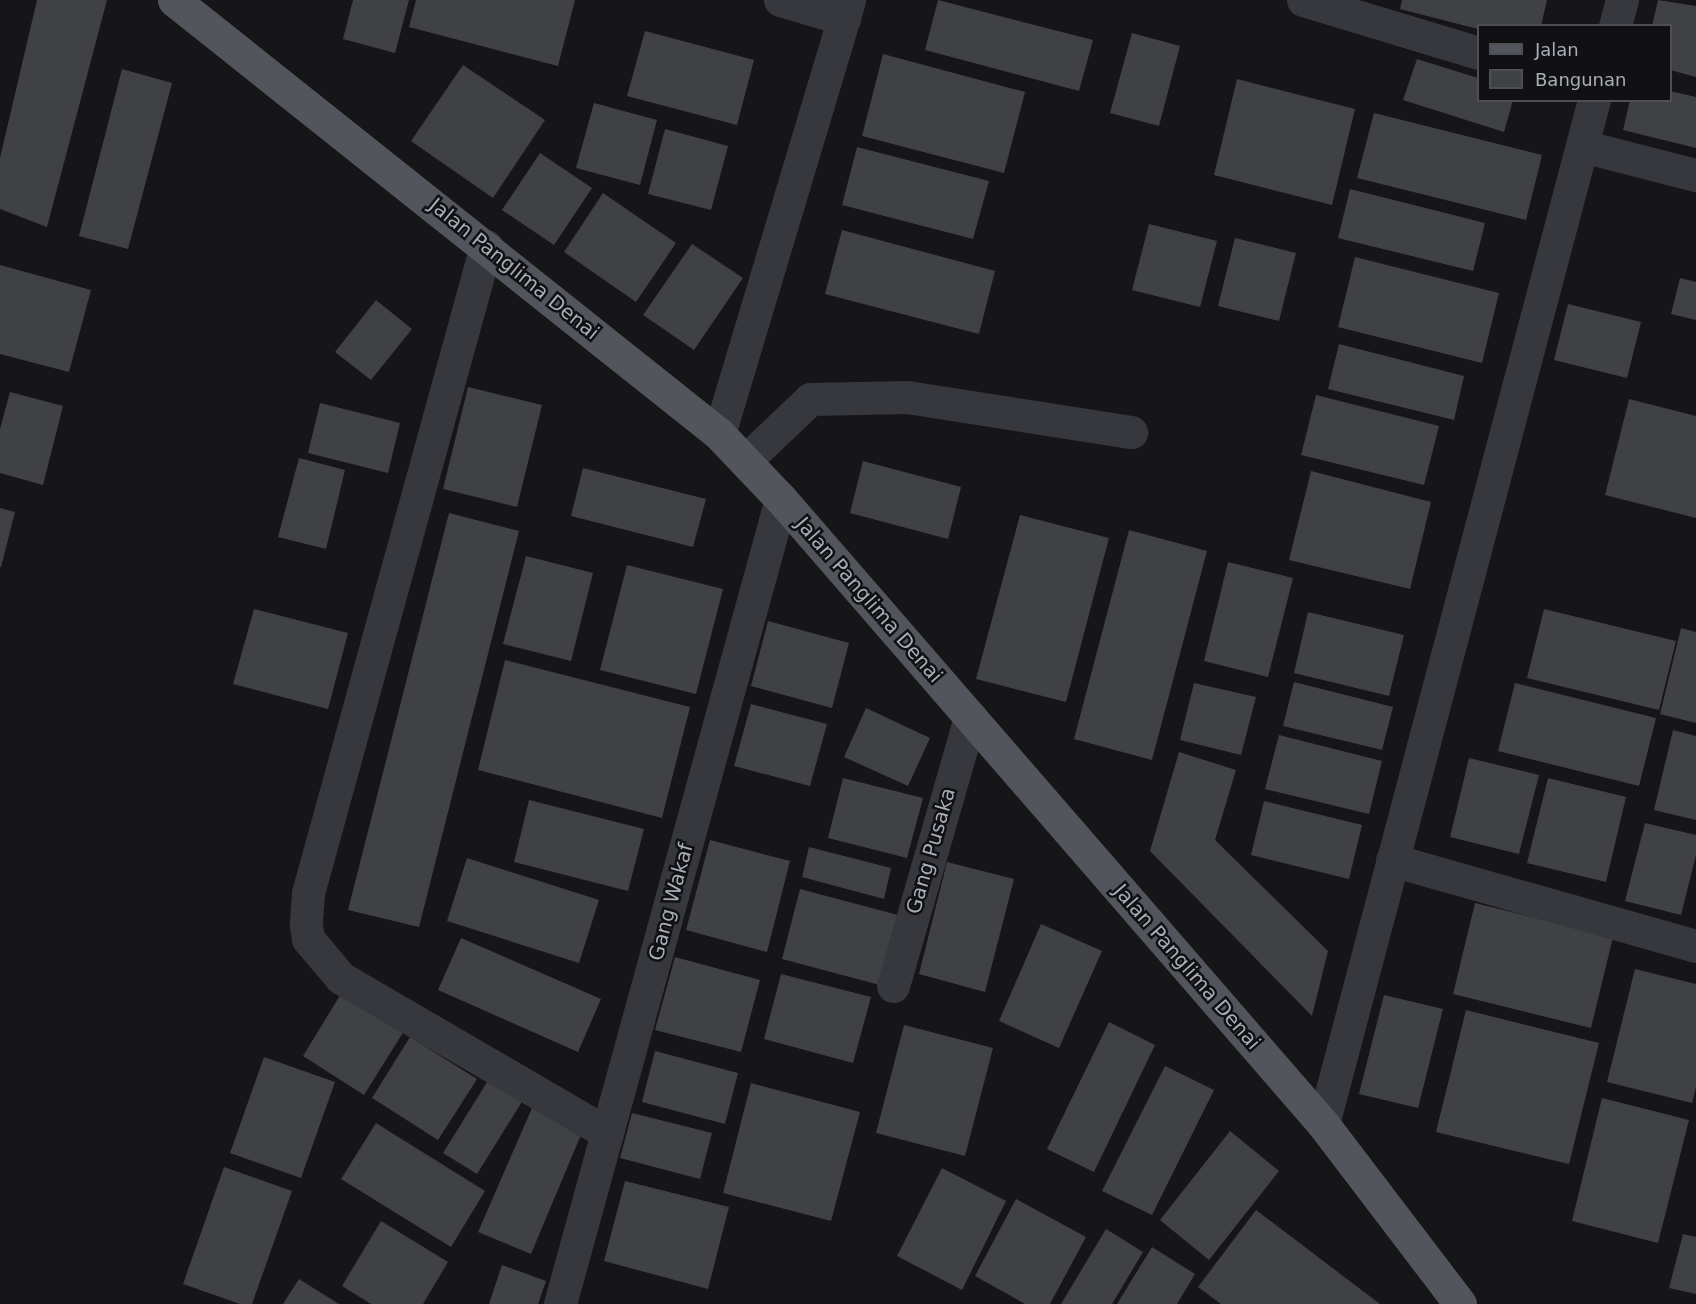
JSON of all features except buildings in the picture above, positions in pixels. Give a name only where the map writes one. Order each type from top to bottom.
[{"type":"main road","name":"Jalan Panglima Denai","points":[[174,0],[486,246],[719,434],[781,499],[1323,1124],[1460,1304]]},
{"type":"street","points":[[719,434],[846,9],[780,0]]},
{"type":"street","points":[[1302,0],[1477,52]]},
{"type":"street","points":[[1616,24],[1622,0]]},
{"type":"street","points":[[1323,1124],[1593,102]]},
{"type":"street","points":[[1582,146],[1696,175]]},
{"type":"street","points":[[486,246],[308,893],[306,925],[308,939],[341,978],[607,1133]]},
{"type":"street","points":[[745,461],[810,399],[907,396],[1131,432]]},
{"type":"street","name":"Gang Wakaf","points":[[561,1304],[781,499]]},
{"type":"street","name":"Gang Pusaka","points":[[893,986],[970,717]]},
{"type":"street","points":[[1392,860],[1696,946]]}]
